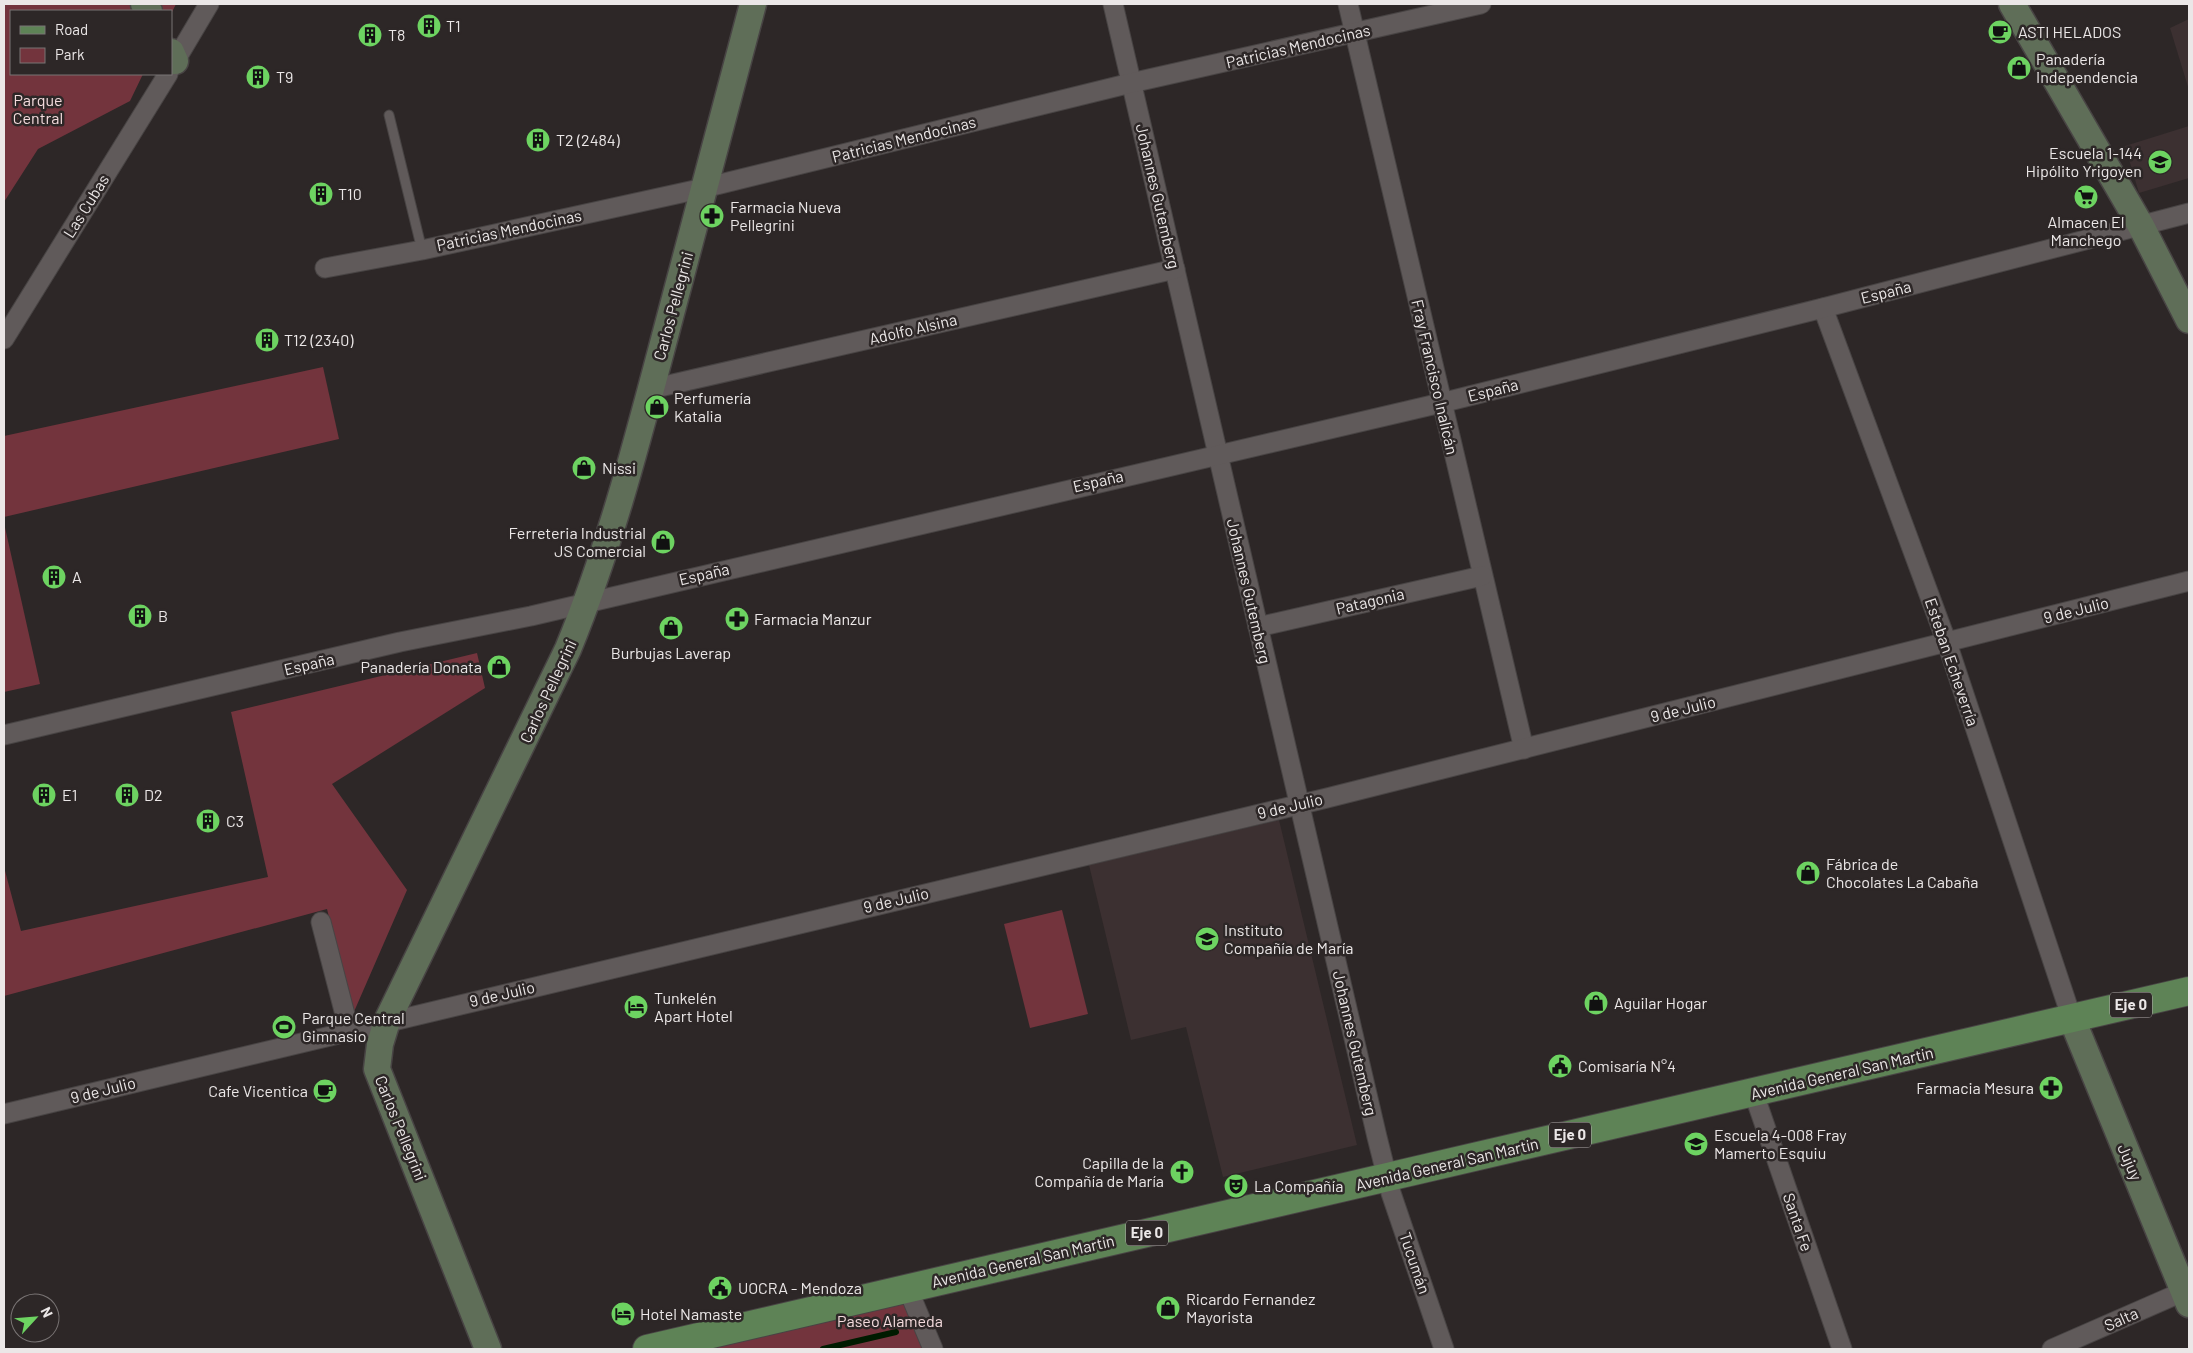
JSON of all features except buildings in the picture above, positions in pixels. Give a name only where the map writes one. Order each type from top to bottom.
[{"type":"main road","name":"Avenida General San Martín","points":[[647,1349],[907,1287],[1754,1094],[2189,991]]},
{"type":"street","name":"Las Cubas","points":[[172,62],[209,4]]},
{"type":"street","name":"Carlos Pellegrini","points":[[488,1349],[377,1069],[380,1044],[388,1021],[568,649],[588,602],[608,546],[753,4]]},
{"type":"street","name":"Johannes Gutemberg","points":[[1113,4],[1387,1177]]},
{"type":"street","name":"Fray Francisco Inalicán","points":[[1348,4],[1524,749]]},
{"type":"street","name":"Patricias Mendocinas","points":[[325,268],[422,250],[704,188],[1131,83],[1481,4]]},
{"type":"street","points":[[2012,4],[2140,226],[2189,320]]},
{"type":"street","name":"Las Cubas","points":[[4,339],[164,75]]},
{"type":"street","name":"España","points":[[4,735],[400,642],[588,602],[1441,403],[1823,308],[2189,213]]},
{"type":"street","name":"Adolfo Alsina","points":[[651,389],[1175,269]]},
{"type":"street","name":"Esteban Echeverría","points":[[1823,308],[1947,643],[2072,1019]]},
{"type":"street","name":"Patagonia","points":[[1258,627],[1482,576]]},
{"type":"street","name":"9 de Julio","points":[[4,1114],[1300,804],[2189,582]]},
{"type":"street","points":[[321,922],[349,1030]]},
{"type":"street","name":"Jujuy","points":[[2072,1019],[2188,1295]]},
{"type":"street","name":"Santa Fe","points":[[1754,1094],[1842,1349]]},
{"type":"street","name":"Tucumán","points":[[1387,1177],[1444,1349]]},
{"type":"street","points":[[907,1287],[933,1349]]},
{"type":"street","name":"Salta","points":[[2052,1349],[2188,1295]]},
{"type":"lane","points":[[389,115],[422,250]]},
{"type":"shaded area","points":[[2189,19],[2189,90],[2170,28]]},
{"type":"shaded area","name":"Escuela 1-144 Hipólito Yrigoyen","points":[[2189,126],[2189,178],[2139,193],[2125,146]]},
{"type":"shaded area","name":"Instituto Compañía de María","points":[[1279,820],[1357,1145],[1223,1177],[1186,1027],[1131,1040],[1089,865]]},
{"type":"green space","name":"Parque Central","points":[[4,4],[176,4],[172,12],[172,10],[10,10],[10,75],[143,75],[130,101],[38,149],[4,202]]},
{"type":"green space","points":[[323,367],[339,439],[4,517],[4,436]]},
{"type":"green space","points":[[4,523],[40,684],[4,692]]},
{"type":"green space","points":[[477,653],[485,688],[332,784],[407,890],[353,1014],[327,909],[4,996],[4,867],[21,931],[268,877],[231,712]]},
{"type":"green space","points":[[1062,910],[1088,1014],[1030,1028],[1004,924]]},
{"type":"green space","name":"Paseo Alameda","points":[[907,1287],[933,1349],[647,1349]]},
{"type":"waterway","points":[[823,1349],[896,1332]]},
{"type":"place","name":"T1","points":[[429,26]]},
{"type":"place","name":"ASTI HELADOS","points":[[2000,32]]},
{"type":"place","name":"T8","points":[[370,35]]},
{"type":"place","name":"Panadería Independencia","points":[[2019,68]]},
{"type":"place","name":"T9","points":[[258,77]]},
{"type":"place","name":"T2 (2484)","points":[[538,140]]},
{"type":"place","name":"Escuela 1-144 Hipólito Yrigoyen","points":[[2160,162]]},
{"type":"place","name":"T10","points":[[321,194]]},
{"type":"place","name":"Almacen El Manchego","points":[[2086,197]]},
{"type":"place","name":"Farmacia Nueva Pellegrini","points":[[712,216]]},
{"type":"place","name":"T12 (2340)","points":[[267,340]]},
{"type":"place","name":"Perfumería Katalia","points":[[657,407]]},
{"type":"place","name":"Nissi","points":[[584,468]]},
{"type":"place","name":"Ferreteria Industrial JS Comercial","points":[[663,542]]},
{"type":"place","name":"A","points":[[54,577]]},
{"type":"place","name":"B","points":[[140,616]]},
{"type":"place","name":"Farmacia Manzur","points":[[737,619]]},
{"type":"place","name":"Burbujas Laverap","points":[[671,628]]},
{"type":"place","name":"Panadería Donata","points":[[499,667]]},
{"type":"place","name":"E1","points":[[44,795]]},
{"type":"place","name":"D2","points":[[127,795]]},
{"type":"place","name":"C3","points":[[208,821]]},
{"type":"place","name":"Fábrica de Chocolates La Cabaña","points":[[1808,873]]},
{"type":"place","name":"Instituto Compañía de María","points":[[1207,939]]},
{"type":"place","name":"Aguilar Hogar","points":[[1596,1003]]},
{"type":"place","name":"Tunkelén Apart Hotel","points":[[636,1007]]},
{"type":"place","name":"Parque Central Gimnasio","points":[[284,1027]]},
{"type":"place","name":"Comisaría N°4","points":[[1560,1066]]},
{"type":"place","name":"Farmacia Mesura","points":[[2051,1088]]},
{"type":"place","name":"Cafe Vicentica","points":[[325,1091]]},
{"type":"place","name":"Escuela 4-008 Fray Mamerto Esquiu","points":[[1696,1144]]},
{"type":"place","name":"Capilla de la Compañía de María","points":[[1182,1172]]},
{"type":"place","name":"La Compañía","points":[[1236,1186]]},
{"type":"place","name":"UOCRA - Mendoza","points":[[720,1288]]},
{"type":"place","name":"Ricardo Fernandez Mayorista","points":[[1168,1308]]},
{"type":"place","name":"Hotel Namaste","points":[[623,1314]]}]
